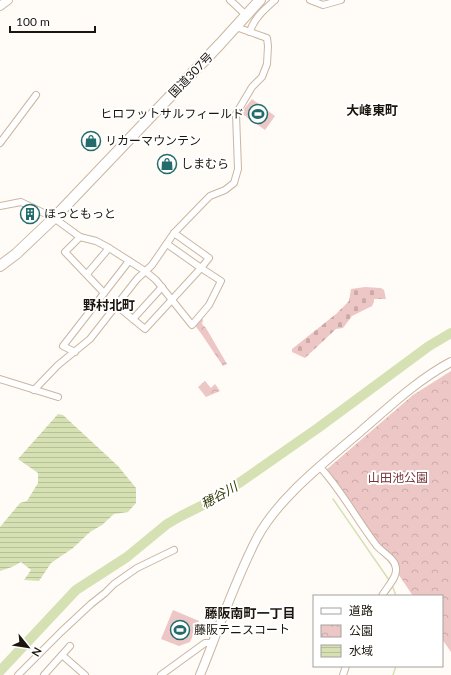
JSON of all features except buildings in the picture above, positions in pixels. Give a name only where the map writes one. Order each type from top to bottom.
[{"type":"highway","name":"国道307号","points":[[2,262],[54,218],[236,27],[258,1]]},
{"type":"street","points":[[0,6],[8,0]]},
{"type":"street","points":[[230,0],[246,16]]},
{"type":"street","points":[[250,32],[260,14],[275,0]]},
{"type":"street","points":[[310,0],[323,6],[341,0]]},
{"type":"street","points":[[34,390],[58,365],[76,352],[90,339],[145,271],[152,265],[174,233],[210,196],[225,190],[234,183],[238,169],[236,114],[252,87],[262,76],[267,64],[268,54],[267,38],[236,27]]},
{"type":"street","points":[[0,143],[36,95]]},
{"type":"street","points":[[0,206],[21,202],[54,218],[80,237],[96,241],[109,248],[145,271],[162,287],[192,325],[209,305],[221,281],[167,244]]},
{"type":"street","points":[[117,306],[145,329],[209,258],[174,233]]},
{"type":"street","points":[[80,237],[65,252],[104,293]]},
{"type":"street","points":[[87,274],[109,248]]},
{"type":"street","points":[[76,352],[63,346],[129,261]]},
{"type":"street","points":[[133,319],[162,287]]},
{"type":"street","points":[[200,675],[232,593],[257,537],[279,507],[320,467],[408,390],[451,362]]},
{"type":"street","points":[[0,380],[58,396]]},
{"type":"street","points":[[320,467],[340,492],[378,548],[395,565],[395,575],[383,595]]},
{"type":"street","points":[[18,675],[56,637],[114,584],[137,568],[174,550]]},
{"type":"street","points":[[161,675],[205,643],[213,643]]},
{"type":"street","points":[[44,675],[70,646]]},
{"type":"street","points":[[62,655],[85,675]]},
{"type":"green space","name":"ヒロフットサルフィールド","points":[[252,99],[275,116],[265,130],[241,113]]},
{"type":"green space","points":[[365,287],[381,288],[384,290],[386,299],[374,299],[372,306],[352,316],[343,328],[336,329],[305,358],[292,352],[292,349],[336,314],[349,301],[351,289]]},
{"type":"green space","points":[[201,317],[203,320],[202,324],[206,328],[227,364],[223,366],[194,324]]},
{"type":"green space","name":"山田池公園","points":[[451,371],[451,652],[443,640],[443,595],[412,595],[342,490],[326,470],[413,395]]},
{"type":"green space","points":[[205,381],[211,388],[215,384],[220,391],[206,397],[198,387]]},
{"type":"green space","name":"藤阪テニスコート","points":[[173,610],[199,621],[190,642],[179,646],[161,639]]},
{"type":"water","points":[[58,414],[63,415],[118,466],[136,488],[136,503],[128,512],[114,514],[102,525],[90,532],[73,548],[51,563],[39,581],[24,580],[31,570],[21,562],[0,571],[0,527],[20,503],[27,501],[38,483],[38,473],[18,459]]},
{"type":"waterway","name":"穂谷川","points":[[0,671],[76,590],[127,557],[167,524],[209,502],[242,481],[318,428],[429,346],[451,333]]},
{"type":"waterway","points":[[333,499],[389,580]]},
{"type":"waterway","points":[[392,585],[396,595]]},
{"type":"waterway","points":[[393,675],[396,667]]},
{"type":"place","name":"ヒロフットサルフィールド","points":[[258,114]]},
{"type":"place","name":"リカーマウンテン","points":[[91,141]]},
{"type":"place","name":"しまむら","points":[[167,164]]},
{"type":"place","name":"ほっともっと","points":[[30,214]]},
{"type":"place","name":"藤阪テニスコート","points":[[180,630]]},
{"type":"district","name":"大峰東町","points":[[372,110]]},
{"type":"district","name":"野村北町","points":[[109,305]]},
{"type":"district","name":"藤阪南町一丁目","points":[[250,613]]}]
